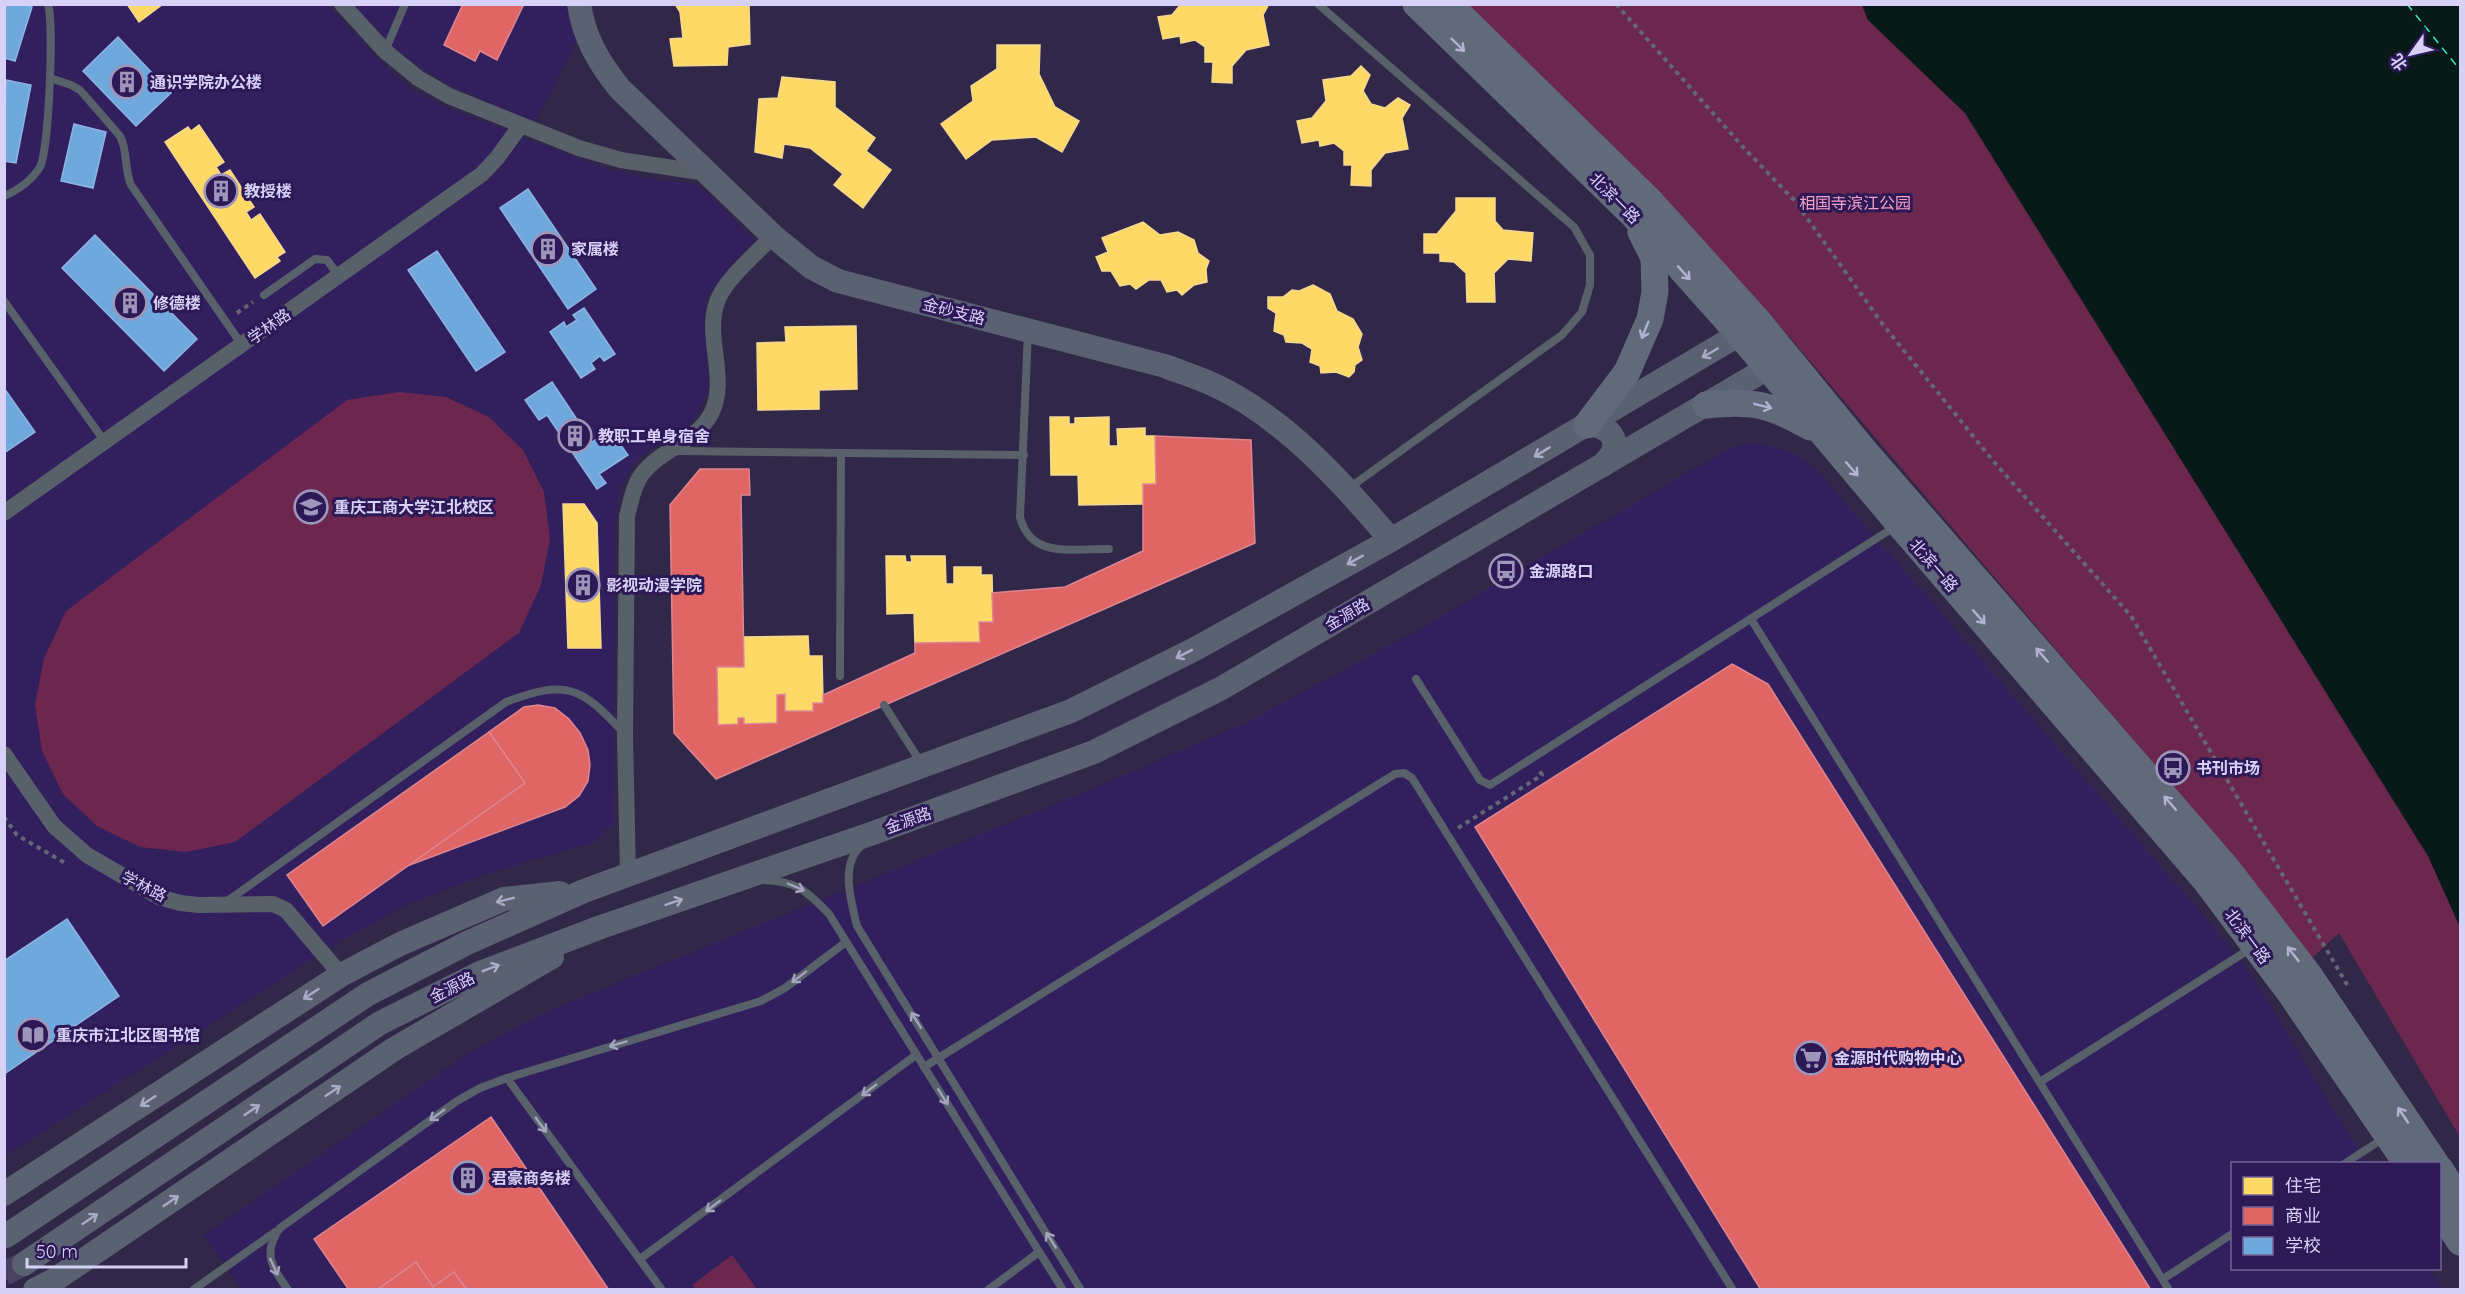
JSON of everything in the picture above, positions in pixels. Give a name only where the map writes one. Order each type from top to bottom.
[{"type":"main road","name":"金砂支路","points":[[579,4],[585,35],[601,65],[620,89],[773,236],[811,267],[838,281],[1165,366],[1214,385],[1257,410],[1302,446],[1348,489],[1391,540]]},
{"type":"main road","name":"北滨一路","points":[[1416,4],[1750,329]]},
{"type":"main road","name":"北滨一路","points":[[1449,4],[1651,202],[1777,363],[1822,435],[2205,880],[2297,1002],[2406,1162]]},
{"type":"main road","points":[[1587,425],[1627,372],[1650,319],[1655,292],[1654,258],[1633,215]]},
{"type":"main road","name":"金源路","points":[[6,1236],[368,994],[467,943],[584,891],[1071,711],[1195,649],[1391,540],[1750,329]]},
{"type":"main road","name":"北滨一路","points":[[1777,363],[1863,449],[2226,867],[2309,975],[2435,1162]]},
{"type":"main road","name":"金源路","points":[[24,1264],[380,1023],[480,973],[601,927],[876,832],[1094,752],[1220,689],[1777,363]]},
{"type":"main road","points":[[1706,405],[1738,402],[1765,406],[1785,413],[1822,435]]},
{"type":"main road","points":[[1587,425],[1601,426],[1611,434],[1614,441],[1611,455],[1603,465]]},
{"type":"main road","points":[[4,1194],[341,975],[400,944],[504,899],[584,891]]},
{"type":"main road","points":[[34,1290],[50,1284],[394,1049],[492,994],[601,927]]},
{"type":"main road","points":[[2441,1172],[2460,1200]]},
{"type":"main road","points":[[2441,1214],[2460,1242]]},
{"type":"street","points":[[342,4],[385,51],[418,78],[449,96],[579,148],[621,160],[706,173]]},
{"type":"street","name":"学林路","points":[[4,513],[482,174],[498,158],[521,125]]},
{"type":"street","points":[[628,875],[627,516],[633,491],[642,473],[697,431],[711,415],[718,392],[713,318],[717,299],[773,236]]},
{"type":"street","name":"学林路","points":[[4,754],[54,826],[87,855],[159,897],[189,904],[273,904],[286,910],[341,975]]},
{"type":"lane","points":[[4,196],[32,177],[44,155],[50,78],[48,4]]},
{"type":"lane","points":[[385,51],[405,4]]},
{"type":"lane","points":[[1318,4],[1574,227],[1590,255],[1590,285],[1582,312],[1562,335],[1348,489]]},
{"type":"lane","points":[[50,78],[80,90],[120,136],[124,143],[127,177],[130,185],[242,345]]},
{"type":"lane","points":[[264,295],[315,259],[327,260],[340,276]]},
{"type":"lane","points":[[6,306],[105,442]]},
{"type":"lane","points":[[1028,330],[1020,517],[1024,530],[1032,541],[1043,548],[1109,549]]},
{"type":"lane","points":[[672,450],[1024,455]]},
{"type":"lane","points":[[840,676],[841,453]]},
{"type":"lane","points":[[1416,679],[1480,780],[1490,785],[1899,524]]},
{"type":"lane","points":[[1751,619],[2169,1290]]},
{"type":"lane","points":[[223,904],[506,702],[527,694],[553,690],[576,691],[596,704],[626,735]]},
{"type":"lane","points":[[884,705],[923,766]]},
{"type":"lane","points":[[924,1067],[1395,774],[1404,773],[1412,778],[1733,1290]]},
{"type":"lane","points":[[876,832],[853,853],[849,868],[849,895],[857,926],[1082,1290]]},
{"type":"lane","points":[[739,880],[782,881],[804,890],[828,914],[1062,1290]]},
{"type":"lane","points":[[193,1290],[457,1101],[480,1088],[761,1001],[785,988],[846,942]]},
{"type":"lane","points":[[2040,1082],[2255,946]]},
{"type":"lane","points":[[640,1259],[916,1055]]},
{"type":"lane","points":[[507,1078],[662,1290]]},
{"type":"lane","points":[[2347,1162],[2388,1136]]},
{"type":"lane","points":[[280,1228],[273,1237],[270,1257],[274,1270],[288,1290]]},
{"type":"lane","points":[[2163,1279],[2231,1235]]},
{"type":"lane","points":[[988,1290],[1039,1252]]},
{"type":"path","points":[[1616,4],[1742,146],[1794,200],[1884,326],[1994,462],[2131,616],[2354,997]]},
{"type":"path","points":[[226,321],[264,295]]},
{"type":"path","points":[[1471,820],[1542,775]]},
{"type":"path","points":[[4,817],[17,835],[68,864]]},
{"type":"shaded area","name":"重庆工商大学江北校区","points":[[5,5],[327,5],[392,73],[417,92],[446,107],[606,169],[660,180],[697,184],[755,240],[708,294],[704,320],[709,387],[700,409],[688,426],[637,459],[620,490],[615,525],[613,824],[594,842],[480,876],[412,903],[344,939],[5,1156]]},
{"type":"shaded area","points":[[353,5],[571,5],[577,40],[535,122],[453,87],[422,69],[390,45]]},
{"type":"shaded area","points":[[1862,5],[2460,5],[2460,927],[2428,856],[1965,113],[1868,20]]},
{"type":"shaded area","points":[[1750,443],[1774,447],[1794,454],[1818,471],[2217,931],[2254,979],[2365,1162],[2231,1162],[2231,1270],[2430,1270],[2442,1289],[242,1290],[204,1235],[473,1050],[551,1010],[1104,784],[1249,721],[1402,639],[1726,450]]},
{"type":"green space","name":"相国寺滨江公园","points":[[1465,5],[1862,5],[1868,20],[1965,113],[2428,856],[2460,927],[2460,1137],[2339,933],[2310,960],[2234,858],[1769,313]]},
{"type":"green space","points":[[399,392],[446,397],[489,417],[523,450],[544,492],[550,539],[541,585],[519,633],[235,842],[186,852],[140,847],[97,826],[63,794],[42,751],[35,705],[44,658],[66,611],[347,400]]},
{"type":"green space","points":[[732,1255],[757,1289],[696,1289],[692,1285]]},
{"type":"building: 住宅","points":[[127,4],[163,4],[139,22]]},
{"type":"building: 住宅","points":[[675,4],[749,4],[750,44],[728,47],[727,65],[674,66],[670,39],[683,38],[680,12]]},
{"type":"building: 住宅","points":[[1181,4],[1269,4],[1263,15],[1269,45],[1246,50],[1232,66],[1232,83],[1212,82],[1213,62],[1205,62],[1205,47],[1195,40],[1181,43],[1180,36],[1163,39],[1158,17],[1172,15]]},
{"type":"building: 住宅","points":[[997,45],[1040,45],[1039,74],[1055,107],[1079,121],[1062,152],[1036,137],[992,140],[966,159],[941,124],[973,101],[971,86],[997,69]]},
{"type":"building: 住宅","points":[[1361,66],[1370,75],[1363,91],[1371,104],[1385,108],[1398,98],[1410,105],[1402,118],[1408,149],[1385,153],[1371,170],[1371,186],[1351,185],[1352,165],[1344,165],[1344,151],[1334,143],[1320,146],[1319,140],[1302,143],[1297,121],[1312,118],[1326,101],[1323,80],[1351,76]]},
{"type":"building: 住宅","points":[[782,77],[835,82],[835,107],[875,138],[866,151],[891,170],[863,208],[834,185],[843,174],[810,148],[784,144],[782,158],[755,152],[759,99],[778,98]]},
{"type":"building: 住宅","name":"教授楼","points":[[199,125],[224,162],[216,167],[221,175],[230,170],[254,207],[246,212],[251,220],[260,214],[285,252],[277,257],[280,261],[255,278],[165,142],[188,127],[191,131]]},
{"type":"building: 住宅","points":[[1456,198],[1495,198],[1495,221],[1503,230],[1533,233],[1531,261],[1508,259],[1494,273],[1495,302],[1467,302],[1466,273],[1454,262],[1440,261],[1440,253],[1424,253],[1424,234],[1437,234],[1456,211]]},
{"type":"building: 住宅","points":[[1143,222],[1160,235],[1178,232],[1194,240],[1198,253],[1209,261],[1206,269],[1207,282],[1194,285],[1182,295],[1177,290],[1167,292],[1161,280],[1149,280],[1136,289],[1130,284],[1120,286],[1111,271],[1102,271],[1096,257],[1108,252],[1102,238]]},
{"type":"building: 住宅","points":[[1313,285],[1330,294],[1337,311],[1353,319],[1362,334],[1358,347],[1362,360],[1355,365],[1354,372],[1349,377],[1336,372],[1321,373],[1320,366],[1310,362],[1312,349],[1302,343],[1286,342],[1284,335],[1274,331],[1276,313],[1268,308],[1268,297],[1283,297],[1292,290],[1299,291]]},
{"type":"building: 住宅","points":[[856,326],[857,389],[819,390],[819,409],[758,410],[757,343],[786,342],[785,327]]},
{"type":"building: 住宅","points":[[1050,417],[1069,417],[1069,424],[1075,424],[1075,418],[1109,417],[1109,446],[1118,446],[1117,429],[1145,428],[1145,436],[1155,436],[1156,484],[1143,484],[1143,504],[1079,505],[1078,475],[1051,475]]},
{"type":"building: 住宅","name":"影视动漫学院","points":[[563,504],[584,504],[597,523],[601,648],[568,648]]},
{"type":"building: 住宅","points":[[886,556],[905,556],[906,562],[912,562],[911,556],[945,556],[946,584],[954,584],[954,567],[981,567],[981,575],[992,575],[993,622],[979,622],[980,642],[915,643],[914,613],[887,614]]},
{"type":"building: 住宅","points":[[808,636],[809,656],[822,656],[823,703],[813,703],[813,711],[785,711],[785,694],[777,695],[777,723],[744,724],[744,718],[738,718],[738,724],[718,725],[717,667],[744,667],[744,637]]},
{"type":"building: 商业","points":[[463,4],[524,4],[497,60],[480,51],[475,61],[444,45]]},
{"type":"building: 商业","points":[[1155,436],[1251,440],[1255,543],[716,779],[674,733],[670,505],[700,469],[749,469],[750,495],[741,495],[744,667],[717,667],[718,725],[738,724],[738,718],[744,718],[744,724],[777,723],[777,695],[785,694],[785,711],[813,711],[813,703],[823,703],[823,695],[915,653],[915,643],[980,642],[979,622],[993,622],[992,593],[1065,587],[1143,551],[1143,484],[1156,484]]},
{"type":"building: 商业","name":"金源时代购物中心","points":[[1732,664],[1768,684],[2151,1290],[1761,1290],[1475,827]]},
{"type":"building: 商业","points":[[538,705],[555,708],[569,719],[580,733],[588,750],[590,765],[588,781],[579,796],[565,807],[407,866],[525,783],[489,732],[524,707]]},
{"type":"building: 商业","points":[[489,732],[525,783],[323,926],[287,875]]},
{"type":"building: 商业","name":"君豪商务楼","points":[[491,1117],[609,1290],[467,1290],[454,1272],[433,1287],[416,1262],[377,1290],[349,1290],[314,1239]]},
{"type":"building: 商业","points":[[416,1262],[433,1287],[454,1272],[467,1290],[377,1290]]},
{"type":"building: 学校","points":[[4,4],[23,4],[32,7],[15,61],[4,58]]},
{"type":"building: 学校","name":"通识学院办公楼","points":[[118,37],[171,93],[136,126],[83,71]]},
{"type":"building: 学校","points":[[6,80],[31,85],[16,163],[4,161]]},
{"type":"building: 学校","points":[[74,124],[106,132],[93,188],[61,181]]},
{"type":"building: 学校","name":"家属楼","points":[[528,189],[596,289],[568,309],[500,208]]},
{"type":"building: 学校","name":"修德楼","points":[[95,235],[197,339],[164,371],[62,268]]},
{"type":"building: 学校","points":[[437,251],[505,352],[476,371],[408,270]]},
{"type":"building: 学校","points":[[584,308],[615,354],[604,361],[600,356],[591,363],[595,369],[581,378],[550,332],[564,322],[566,327],[577,320],[573,315]]},
{"type":"building: 学校","name":"教职工单身宿舍","points":[[552,382],[592,442],[610,430],[628,455],[599,474],[606,483],[597,489],[547,415],[539,420],[525,400]]},
{"type":"building: 学校","points":[[4,388],[35,432],[4,453]]},
{"type":"building: 学校","name":"重庆市江北区图书馆","points":[[67,919],[119,996],[4,1074],[4,961]]},
{"type":"ferry route","points":[[2407,4],[2460,70]]},
{"type":"tunnel","points":[[4,1274],[24,1264]]},
{"type":"place","name":"通识学院办公楼","points":[[127,82]]},
{"type":"place","name":"教授楼","points":[[221,191]]},
{"type":"place","name":"家属楼","points":[[548,249]]},
{"type":"place","name":"修德楼","points":[[130,303]]},
{"type":"place","name":"教职工单身宿舍","points":[[575,436]]},
{"type":"place","name":"重庆工商大学江北校区","points":[[311,507]]},
{"type":"place","name":"金源路口","points":[[1506,571]]},
{"type":"place","name":"影视动漫学院","points":[[583,585]]},
{"type":"place","name":"书刊市场","points":[[2173,768]]},
{"type":"place","name":"重庆市江北区图书馆","points":[[33,1035]]},
{"type":"place","name":"金源时代购物中心","points":[[1811,1058]]},
{"type":"place","name":"君豪商务楼","points":[[468,1178]]}]
